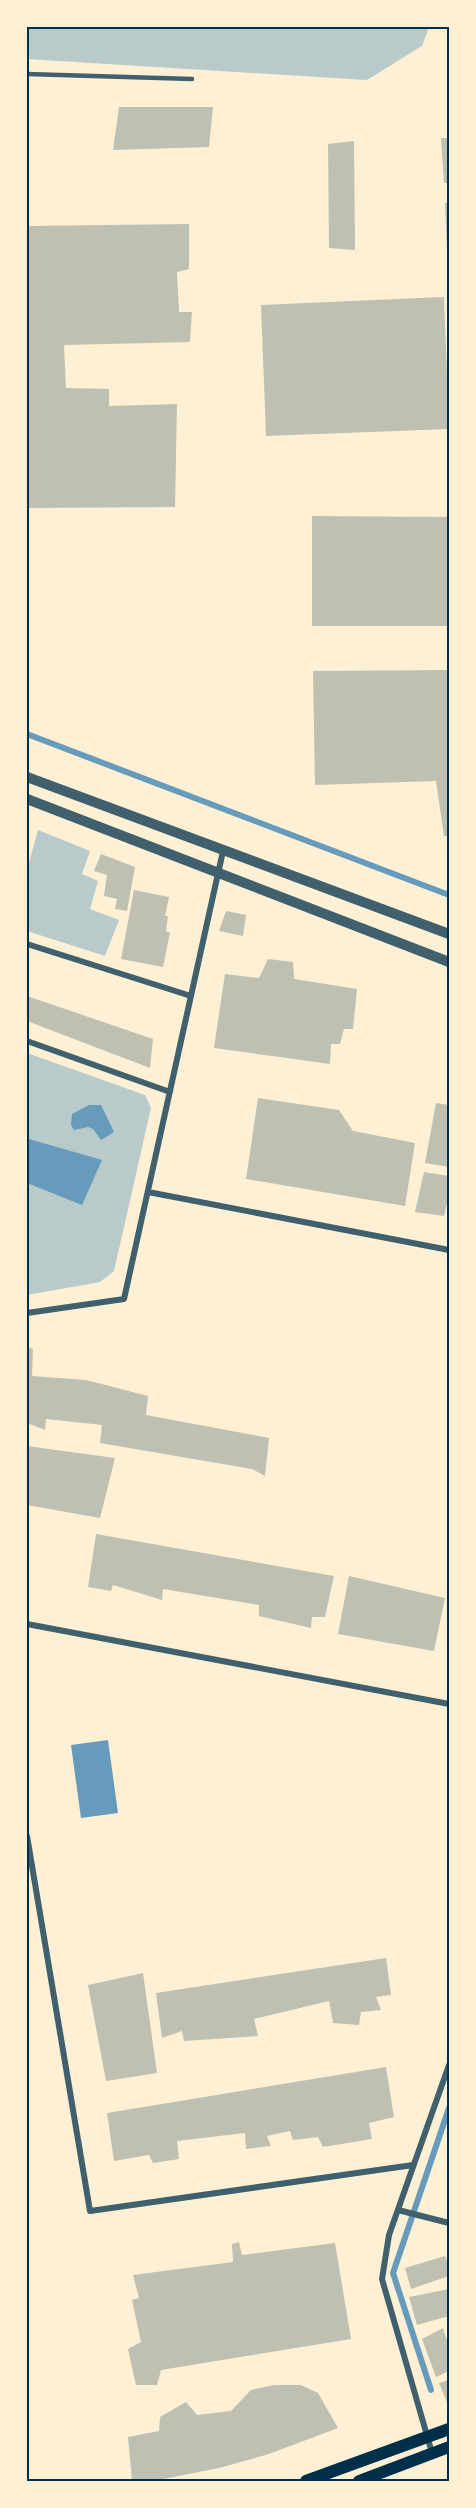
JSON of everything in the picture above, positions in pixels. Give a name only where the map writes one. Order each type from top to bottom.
[{"type":"main road","points":[[306,2481],[449,2429]]},
{"type":"main road","points":[[359,2481],[449,2446]]},
{"type":"street","points":[[27,777],[449,934]]},
{"type":"street","points":[[27,799],[449,962]]},
{"type":"street","points":[[27,1312],[124,1299],[223,851]]},
{"type":"street","points":[[27,944],[191,996]]},
{"type":"street","points":[[27,1041],[170,1092]]},
{"type":"street","points":[[148,1192],[449,1250]]},
{"type":"street","points":[[27,1624],[449,1704]]},
{"type":"street","points":[[27,1836],[90,2211],[413,2165]]},
{"type":"street","points":[[432,2453],[382,2279],[389,2235],[449,2064]]},
{"type":"street","points":[[398,2210],[449,2223]]},
{"type":"lane","points":[[27,74],[192,79]]},
{"type":"shaded area","points":[[27,27],[429,27],[422,46],[367,80],[27,59]]},
{"type":"shaded area","points":[[38,830],[90,851],[82,874],[98,881],[90,909],[119,920],[105,956],[27,931],[27,870]]},
{"type":"shaded area","points":[[27,1053],[145,1095],[151,1108],[114,1271],[100,1282],[27,1295]]},
{"type":"water","points":[[89,1105],[101,1105],[114,1132],[101,1140],[93,1129],[88,1127],[74,1130],[71,1125],[72,1114]]},
{"type":"water","points":[[29,1139],[102,1160],[82,1205],[27,1183]]},
{"type":"water","points":[[108,1740],[118,1813],[81,1818],[71,1745]]},
{"type":"building","points":[[119,107],[213,107],[209,147],[113,150]]},
{"type":"building","points":[[441,138],[449,138],[449,183],[444,183]]},
{"type":"building","points":[[354,141],[355,250],[329,248],[328,144]]},
{"type":"building","points":[[445,203],[449,203],[449,249],[447,249]]},
{"type":"building","points":[[189,224],[189,269],[177,272],[179,312],[192,312],[190,342],[64,345],[66,388],[109,389],[109,406],[177,404],[175,507],[27,508],[27,226]]},
{"type":"building","points":[[444,297],[449,429],[266,436],[261,305]]},
{"type":"building","points":[[312,516],[449,517],[449,626],[312,626]]},
{"type":"building","points":[[449,670],[449,836],[444,836],[436,781],[315,785],[313,671]]},
{"type":"building","points":[[101,854],[135,867],[127,911],[115,909],[117,899],[104,896],[107,875],[94,871]]},
{"type":"building","points":[[134,890],[169,897],[165,916],[168,916],[166,931],[170,933],[163,967],[121,959]]},
{"type":"building","points":[[226,911],[246,915],[243,936],[219,931]]},
{"type":"building","points":[[268,959],[293,962],[294,979],[357,989],[353,1029],[344,1029],[340,1044],[331,1044],[330,1064],[214,1048],[225,974],[259,978]]},
{"type":"building","points":[[27,996],[153,1039],[150,1068],[27,1021]]},
{"type":"building","points":[[258,1098],[339,1110],[353,1131],[415,1143],[405,1206],[246,1179]]},
{"type":"building","points":[[436,1103],[449,1105],[449,1167],[425,1163]]},
{"type":"building","points":[[424,1172],[449,1176],[449,1195],[444,1216],[415,1212]]},
{"type":"building","points":[[27,1347],[33,1349],[32,1376],[86,1380],[148,1396],[146,1415],[269,1438],[265,1476],[252,1469],[100,1443],[102,1425],[46,1419],[45,1430],[27,1423]]},
{"type":"building","points":[[27,1446],[115,1458],[100,1518],[27,1505]]},
{"type":"building","points":[[96,1534],[334,1576],[325,1617],[312,1617],[311,1628],[259,1616],[259,1605],[163,1589],[162,1600],[113,1585],[111,1591],[88,1587]]},
{"type":"building","points":[[349,1576],[445,1598],[434,1651],[338,1634]]},
{"type":"building","points":[[386,1958],[391,1995],[376,1997],[381,2010],[361,2012],[359,2025],[333,2023],[329,2001],[254,2019],[258,2036],[184,2041],[182,2031],[162,2038],[156,1993]]},
{"type":"building","points":[[143,1973],[157,2073],[106,2081],[88,1985]]},
{"type":"building","points":[[386,2067],[394,2117],[369,2123],[372,2139],[323,2147],[318,2137],[293,2140],[290,2131],[267,2136],[271,2146],[246,2149],[245,2133],[177,2141],[179,2159],[153,2163],[149,2155],[114,2161],[107,2113]]},
{"type":"building","points":[[239,2242],[242,2255],[335,2243],[351,2339],[161,2370],[157,2385],[136,2385],[128,2349],[141,2342],[132,2300],[139,2298],[133,2275],[233,2262],[232,2244]]},
{"type":"building","points":[[445,2256],[449,2266],[449,2276],[411,2289],[405,2268]]},
{"type":"building","points":[[449,2289],[449,2316],[417,2325],[409,2297]]},
{"type":"building","points":[[443,2328],[449,2347],[449,2371],[436,2377],[422,2339]]},
{"type":"building","points":[[449,2380],[449,2401],[447,2402],[439,2383]]},
{"type":"building","points":[[274,2385],[301,2385],[318,2393],[338,2428],[269,2454],[219,2468],[153,2481],[132,2481],[128,2437],[159,2431],[160,2417],[186,2402],[197,2415],[231,2411],[251,2390]]},
{"type":"waterway","points":[[27,734],[449,895]]},
{"type":"waterway","points":[[431,2390],[393,2273],[449,2108]]}]
